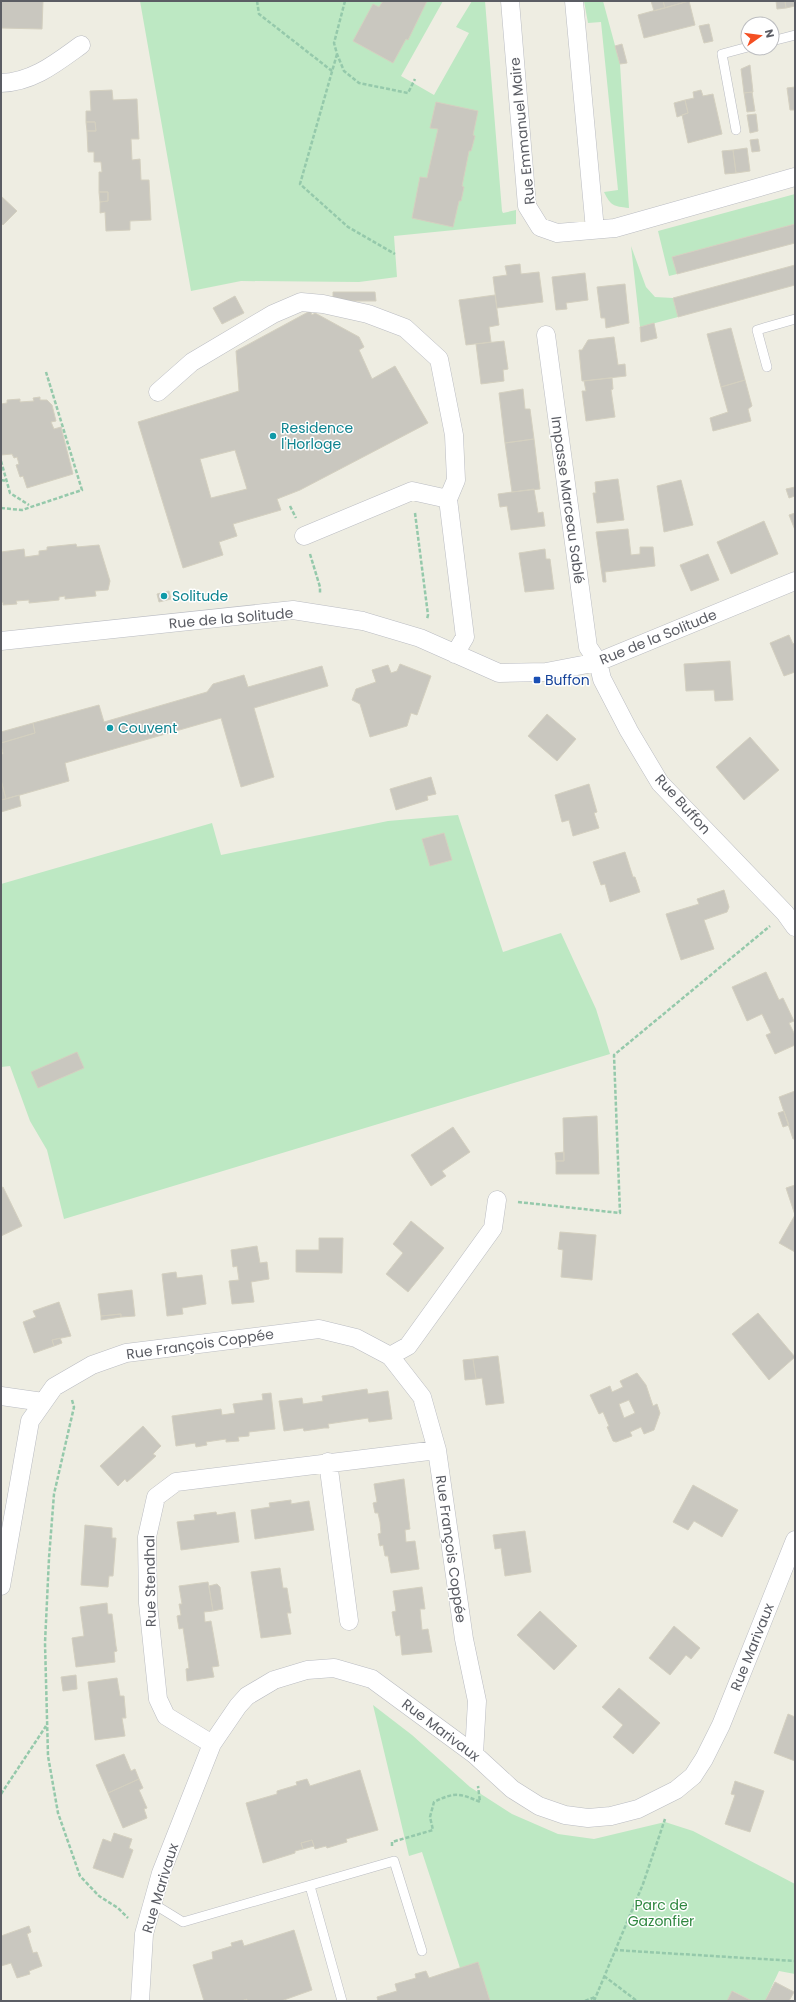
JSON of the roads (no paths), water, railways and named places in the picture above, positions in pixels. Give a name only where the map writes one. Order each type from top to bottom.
[{"type":"street","name":"Rue Emmanuel Maire","points":[[510,1],[527,206],[540,227],[558,233],[616,228],[795,177]]},
{"type":"street","points":[[574,1],[595,230]]},
{"type":"street","points":[[1,83],[32,78],[81,45]]},
{"type":"street","points":[[158,392],[192,362],[273,314],[301,302],[323,304],[368,314],[405,328],[440,359],[454,435],[456,480],[448,499],[465,637],[455,654]]},
{"type":"street","name":"Impasse Marceau Sablé","points":[[546,335],[588,647],[598,662]]},
{"type":"street","points":[[304,536],[412,491],[448,499]]},
{"type":"street","name":"Rue de la Solitude","points":[[1,641],[292,610],[363,621],[420,638],[499,673],[546,672],[598,662],[795,581]]},
{"type":"street","name":"Rue Buffon","points":[[598,662],[602,679],[629,731],[660,783],[790,920]]},
{"type":"street","points":[[390,1356],[408,1346],[493,1228],[497,1200]]},
{"type":"street","name":"Rue François Coppée","points":[[1,1586],[30,1421],[54,1387],[92,1365],[126,1353],[319,1329],[356,1338],[390,1356],[422,1397],[437,1450],[464,1639],[477,1701],[474,1754]]},
{"type":"street","points":[[1,1396],[43,1402]]},
{"type":"street","name":"Rue Stendhal","points":[[212,1744],[166,1716],[158,1699],[148,1603],[147,1537],[156,1497],[176,1482],[328,1462],[437,1450]]},
{"type":"street","points":[[328,1462],[349,1621]]},
{"type":"street","name":"Rue Marivaux","points":[[140,2001],[144,1934],[161,1873],[212,1744],[246,1696],[274,1680],[307,1670],[334,1668],[372,1679],[474,1754],[512,1789],[539,1806],[565,1815],[588,1818],[611,1816],[638,1809],[676,1790],[693,1776],[704,1759],[721,1725],[795,1540]]},
{"type":"lane","points":[[780,39],[795,35]]},
{"type":"lane","points":[[736,130],[722,54],[740,49]]},
{"type":"lane","points":[[767,367],[757,330],[795,319]]},
{"type":"lane","points":[[152,1903],[183,1922],[310,1886],[394,1860],[422,1951]]},
{"type":"lane","points":[[310,1886],[342,2001]]},
{"type":"place","name":"Residence l'Horloge","points":[[273,436]]},
{"type":"place","name":"Solitude","points":[[164,596]]},
{"type":"place","name":"Buffon","points":[[537,680]]},
{"type":"place","name":"Couvent","points":[[110,728]]},
{"type":"park label","name":"Parc de Gazonfier","points":[[661,1914]]}]
